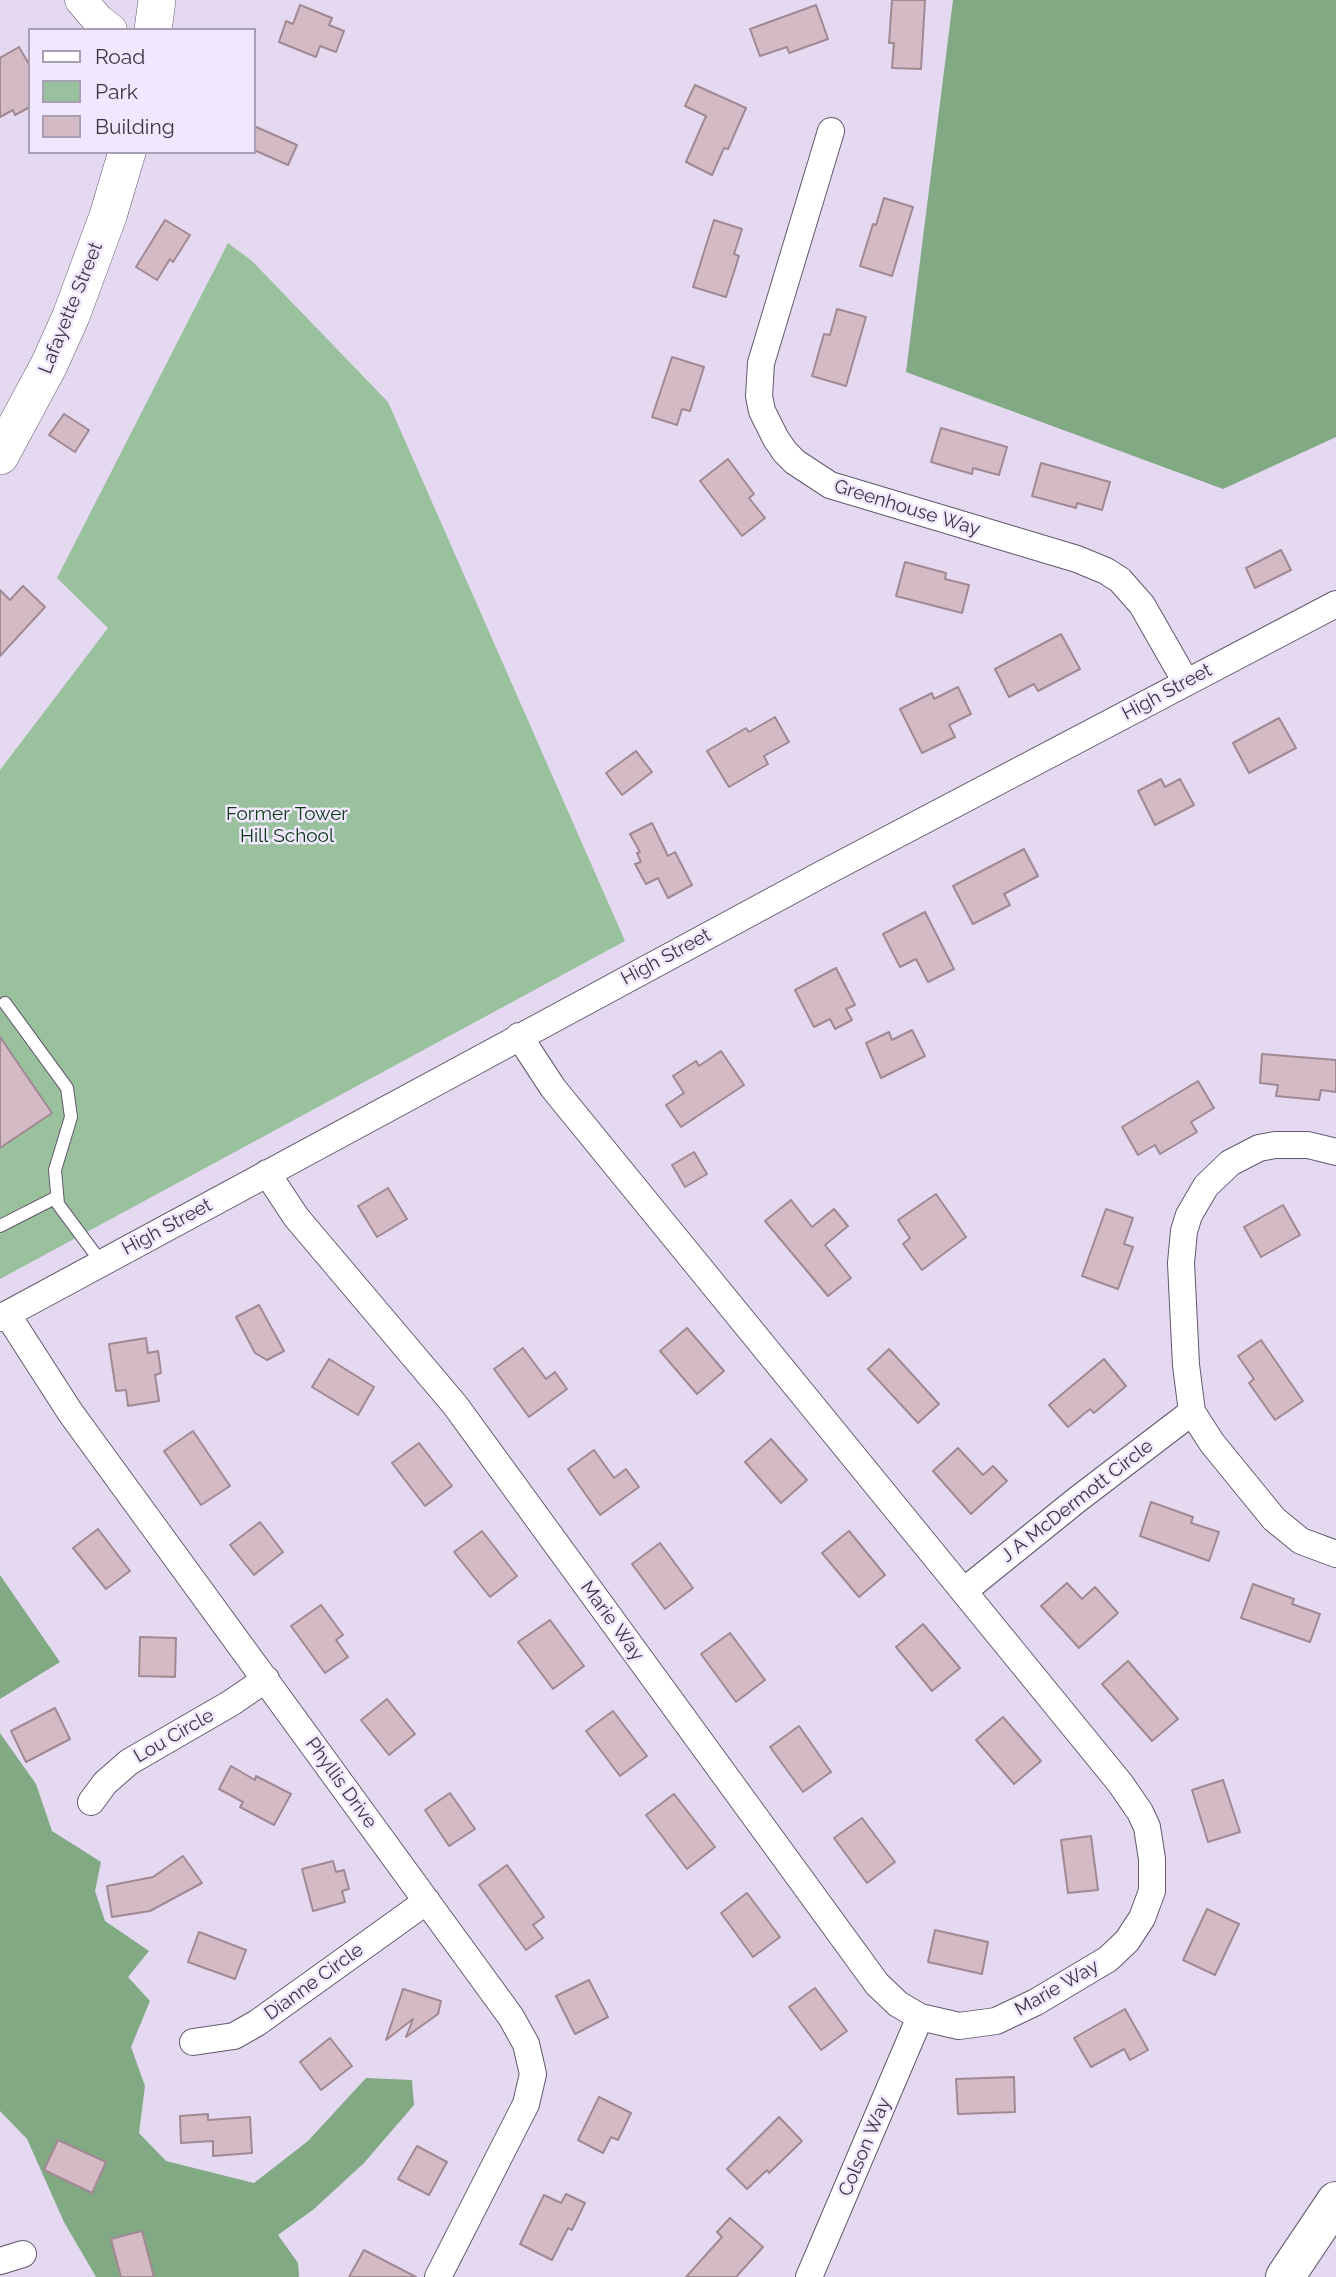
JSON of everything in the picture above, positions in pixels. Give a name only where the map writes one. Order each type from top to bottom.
[{"type":"highway","points":[[1285,2277],[1336,2201]]},
{"type":"main road","points":[[153,28],[158,0]]},
{"type":"main road","name":"Lafayette Street","points":[[0,456],[26,411],[62,337],[108,216],[126,154]]},
{"type":"street","points":[[81,0],[108,28]]},
{"type":"street","name":"Greenhouse Way","points":[[831,131],[761,363],[762,411],[780,446],[806,472],[830,485],[1077,559],[1106,571],[1120,580],[1142,605],[1186,682]]},
{"type":"street","name":"High Street","points":[[4,1316],[519,1036],[1336,604]]},
{"type":"street","name":"Marie Way","points":[[267,1173],[296,1216],[455,1405],[861,1964],[888,1995],[920,2017],[945,2024],[970,2026],[996,2021],[1023,2010],[1118,1950],[1142,1918],[1152,1891],[1150,1843],[1147,1827],[1132,1798],[553,1088],[519,1036]]},
{"type":"street","points":[[1336,1152],[1299,1144],[1259,1149],[1244,1154],[1224,1168],[1196,1200],[1184,1231],[1181,1248],[1186,1365],[1192,1412],[1212,1443],[1274,1519],[1301,1541],[1336,1554]]},
{"type":"street","name":"Phyllis Drive","points":[[4,1316],[70,1412],[520,2031],[531,2059],[531,2089],[519,2120],[438,2277]]},
{"type":"street","name":"J A McDermott Circle","points":[[964,1591],[1192,1412]]},
{"type":"street","name":"Lou Circle","points":[[91,1802],[105,1783],[129,1762],[266,1679]]},
{"type":"street","name":"Dianne Circle","points":[[192,2042],[234,2036],[257,2023],[427,1901]]},
{"type":"street","name":"Colson Way","points":[[809,2277],[920,2017]]},
{"type":"lane","points":[[5,1003],[67,1088],[71,1117],[55,1170],[58,1204],[101,1262]]},
{"type":"lane","points":[[0,1226],[57,1197]]},
{"type":"green space","points":[[953,0],[1336,0],[1336,437],[1223,489],[906,372]]},
{"type":"green space","name":"Former Tower Hill School","points":[[228,243],[252,261],[388,402],[625,941],[0,1279],[0,770],[108,628],[57,578]]},
{"type":"green space","points":[[0,1575],[60,1662],[0,1699]]},
{"type":"green space","points":[[0,1733],[36,1784],[52,1831],[101,1862],[95,1891],[105,1921],[149,1951],[128,1977],[150,2001],[131,2047],[145,2086],[139,2133],[166,2161],[254,2183],[308,2141],[366,2078],[412,2080],[414,2105],[364,2163],[314,2209],[278,2235],[298,2263],[299,2277],[96,2277],[64,2222],[27,2139],[0,2111]]},
{"type":"building","points":[[892,0],[925,0],[921,69],[892,68],[894,43],[889,43]]},
{"type":"building","points":[[300,5],[332,18],[329,25],[344,31],[336,52],[320,46],[316,57],[279,42],[286,21],[293,24]]},
{"type":"building","points":[[816,5],[828,39],[789,53],[787,47],[760,56],[750,29]]},
{"type":"building","points":[[19,47],[28,63],[28,108],[15,115],[13,110],[0,117],[0,58]]},
{"type":"building","points":[[695,85],[746,108],[728,149],[724,148],[712,175],[686,162],[706,116],[685,106]]},
{"type":"building","points":[[256,127],[297,145],[288,165],[256,151]]},
{"type":"building","points":[[884,198],[913,207],[892,276],[860,266]]},
{"type":"building","points":[[165,220],[190,235],[173,262],[170,259],[157,280],[136,267]]},
{"type":"building","points":[[714,220],[742,229],[734,254],[739,256],[726,297],[693,287]]},
{"type":"building","points":[[837,309],[866,317],[846,386],[812,376],[824,334],[830,335]]},
{"type":"building","points":[[672,357],[704,367],[690,411],[682,409],[677,425],[652,417]]},
{"type":"building","points":[[64,414],[89,430],[75,452],[49,435]]},
{"type":"building","points":[[941,428],[1007,447],[999,475],[973,468],[972,474],[931,462]]},
{"type":"building","points":[[728,459],[754,494],[749,498],[765,518],[742,536],[700,481]]},
{"type":"building","points":[[1041,463],[1110,482],[1102,510],[1077,503],[1076,508],[1032,496]]},
{"type":"building","points":[[1281,550],[1291,570],[1255,588],[1246,568]]},
{"type":"building","points":[[905,562],[946,573],[945,579],[969,585],[962,613],[896,596]]},
{"type":"building","points":[[23,586],[45,607],[0,656],[0,590],[10,600]]},
{"type":"building","points":[[1061,634],[1080,669],[1038,691],[1034,684],[1009,697],[995,669]]},
{"type":"building","points":[[958,687],[971,714],[949,725],[955,737],[922,753],[900,709],[932,693],[934,699]]},
{"type":"building","points":[[775,717],[789,742],[764,756],[768,764],[729,787],[707,751],[746,728],[749,732]]},
{"type":"building","points":[[1279,718],[1296,748],[1249,773],[1233,743]]},
{"type":"building","points":[[636,751],[652,772],[622,795],[606,773]]},
{"type":"building","points":[[1161,779],[1165,787],[1180,779],[1194,805],[1155,825],[1138,791]]},
{"type":"building","points":[[652,823],[668,856],[675,852],[692,885],[668,898],[658,878],[646,884],[635,864],[641,862],[637,853],[640,852],[630,834]]},
{"type":"building","points":[[1024,849],[1038,876],[1004,894],[1010,905],[973,924],[953,886]]},
{"type":"building","points":[[925,912],[954,969],[928,982],[916,959],[900,967],[883,934]]},
{"type":"building","points":[[836,968],[855,1005],[846,1009],[852,1020],[835,1029],[830,1019],[814,1027],[795,990]]},
{"type":"building","points":[[912,1030],[925,1056],[881,1078],[866,1043],[889,1032],[892,1040]]},
{"type":"building","points":[[0,1037],[52,1113],[0,1148]]},
{"type":"building","points":[[721,1051],[744,1085],[681,1127],[666,1105],[684,1093],[673,1076],[696,1061],[699,1066]]},
{"type":"building","points":[[1262,1054],[1336,1060],[1336,1092],[1321,1090],[1319,1100],[1276,1096],[1278,1085],[1260,1083]]},
{"type":"building","points":[[1198,1081],[1214,1108],[1191,1122],[1197,1132],[1160,1154],[1155,1145],[1138,1155],[1122,1127]]},
{"type":"building","points":[[694,1152],[707,1174],[685,1187],[672,1165]]},
{"type":"building","points":[[388,1188],[407,1219],[377,1237],[358,1206]]},
{"type":"building","points":[[936,1194],[966,1237],[922,1270],[903,1244],[910,1238],[898,1220]]},
{"type":"building","points":[[791,1200],[812,1227],[834,1209],[848,1226],[825,1245],[851,1278],[828,1296],[765,1221]]},
{"type":"building","points":[[1283,1205],[1300,1235],[1261,1257],[1244,1227]]},
{"type":"building","points":[[1106,1209],[1133,1218],[1124,1244],[1133,1247],[1118,1289],[1082,1276]]},
{"type":"building","points":[[259,1305],[284,1351],[267,1360],[255,1353],[236,1317]]},
{"type":"building","points":[[687,1328],[724,1371],[697,1394],[660,1351]]},
{"type":"building","points":[[146,1338],[148,1353],[158,1351],[161,1373],[155,1375],[159,1401],[128,1406],[126,1390],[116,1391],[109,1344]]},
{"type":"building","points":[[1261,1340],[1303,1401],[1275,1420],[1249,1383],[1254,1379],[1238,1356]]},
{"type":"building","points":[[523,1348],[546,1379],[555,1372],[567,1389],[529,1417],[494,1369]]},
{"type":"building","points":[[889,1349],[939,1404],[918,1423],[868,1369]]},
{"type":"building","points":[[329,1359],[374,1387],[358,1415],[312,1387]]},
{"type":"building","points":[[1104,1359],[1126,1386],[1094,1413],[1090,1409],[1068,1427],[1049,1405]]},
{"type":"building","points":[[193,1431],[230,1486],[201,1505],[164,1451]]},
{"type":"building","points":[[771,1439],[807,1480],[781,1503],[745,1462]]},
{"type":"building","points":[[419,1443],[452,1486],[425,1506],[392,1463]]},
{"type":"building","points":[[958,1448],[983,1475],[993,1466],[1007,1481],[971,1514],[933,1471]]},
{"type":"building","points":[[594,1450],[614,1478],[626,1469],[639,1487],[600,1515],[568,1469]]},
{"type":"building","points":[[1151,1502],[1193,1517],[1191,1523],[1219,1532],[1209,1561],[1140,1536]]},
{"type":"building","points":[[260,1522],[283,1552],[254,1575],[230,1545]]},
{"type":"building","points":[[98,1529],[130,1571],[106,1589],[73,1548]]},
{"type":"building","points":[[482,1531],[517,1576],[490,1597],[454,1552]]},
{"type":"building","points":[[849,1531],[885,1575],[859,1597],[822,1553]]},
{"type":"building","points":[[660,1543],[693,1588],[665,1609],[632,1564]]},
{"type":"building","points":[[1067,1583],[1082,1599],[1095,1587],[1118,1613],[1079,1648],[1041,1606]]},
{"type":"building","points":[[1253,1584],[1294,1599],[1292,1604],[1320,1614],[1310,1642],[1241,1618]]},
{"type":"building","points":[[321,1605],[343,1635],[336,1640],[348,1657],[325,1673],[291,1626]]},
{"type":"building","points":[[550,1620],[584,1666],[553,1689],[518,1642]]},
{"type":"building","points":[[923,1624],[960,1668],[932,1691],[896,1647]]},
{"type":"building","points":[[730,1633],[765,1680],[736,1702],[701,1654]]},
{"type":"building","points":[[140,1637],[176,1638],[175,1677],[139,1676]]},
{"type":"building","points":[[1128,1661],[1178,1719],[1152,1741],[1102,1684]]},
{"type":"building","points":[[387,1699],[415,1734],[389,1755],[361,1720]]},
{"type":"building","points":[[55,1708],[70,1739],[26,1762],[11,1731]]},
{"type":"building","points":[[613,1711],[647,1756],[620,1776],[586,1731]]},
{"type":"building","points":[[1003,1717],[1041,1761],[1014,1784],[976,1740]]},
{"type":"building","points":[[799,1726],[831,1772],[803,1792],[770,1747]]},
{"type":"building","points":[[231,1766],[255,1780],[256,1776],[291,1794],[274,1825],[240,1807],[243,1802],[219,1789]]},
{"type":"building","points":[[1223,1780],[1240,1832],[1208,1842],[1192,1790]]},
{"type":"building","points":[[450,1793],[475,1829],[449,1846],[425,1810]]},
{"type":"building","points":[[674,1794],[715,1847],[687,1869],[646,1815]]},
{"type":"building","points":[[862,1818],[895,1862],[867,1883],[834,1838]]},
{"type":"building","points":[[1091,1836],[1098,1890],[1068,1893],[1061,1840]]},
{"type":"building","points":[[183,1856],[202,1883],[150,1911],[112,1917],[107,1886],[153,1877]]},
{"type":"building","points":[[333,1861],[336,1872],[344,1870],[349,1889],[342,1891],[345,1902],[313,1911],[302,1869]]},
{"type":"building","points":[[507,1865],[544,1917],[533,1925],[543,1938],[526,1950],[479,1885]]},
{"type":"building","points":[[747,1893],[780,1937],[753,1957],[721,1913]]},
{"type":"building","points":[[1207,1909],[1239,1924],[1215,1975],[1183,1960]]},
{"type":"building","points":[[935,1930],[988,1942],[982,1974],[928,1962]]},
{"type":"building","points":[[199,1932],[246,1950],[235,1979],[188,1962]]},
{"type":"building","points":[[589,1980],[608,2017],[575,2034],[556,1996]]},
{"type":"building","points":[[815,1988],[847,2031],[821,2050],[789,2007]]},
{"type":"building","points":[[403,1989],[441,2001],[438,2014],[406,2037],[413,2019],[386,2040]]},
{"type":"building","points":[[1125,2009],[1148,2050],[1130,2060],[1124,2049],[1091,2067],[1074,2038]]},
{"type":"building","points":[[330,2038],[352,2066],[321,2090],[300,2062]]},
{"type":"building","points":[[1014,2077],[1015,2112],[958,2114],[956,2079]]},
{"type":"building","points":[[599,2097],[631,2113],[618,2140],[611,2137],[603,2153],[578,2140]]},
{"type":"building","points":[[208,2114],[208,2120],[250,2117],[252,2153],[213,2156],[213,2141],[181,2143],[180,2116]]},
{"type":"building","points":[[779,2117],[802,2141],[769,2173],[767,2170],[747,2189],[727,2169]]},
{"type":"building","points":[[58,2140],[106,2162],[92,2193],[44,2170]]},
{"type":"building","points":[[417,2146],[447,2162],[429,2195],[398,2179]]},
{"type":"building","points":[[566,2194],[585,2203],[572,2230],[568,2228],[552,2260],[520,2244],[544,2195],[561,2203]]},
{"type":"building","points":[[730,2218],[763,2247],[736,2277],[686,2277],[722,2237],[717,2232]]},
{"type":"building","points":[[142,2231],[154,2277],[121,2277],[111,2239]]},
{"type":"building","points":[[364,2250],[416,2277],[349,2277]]}]
